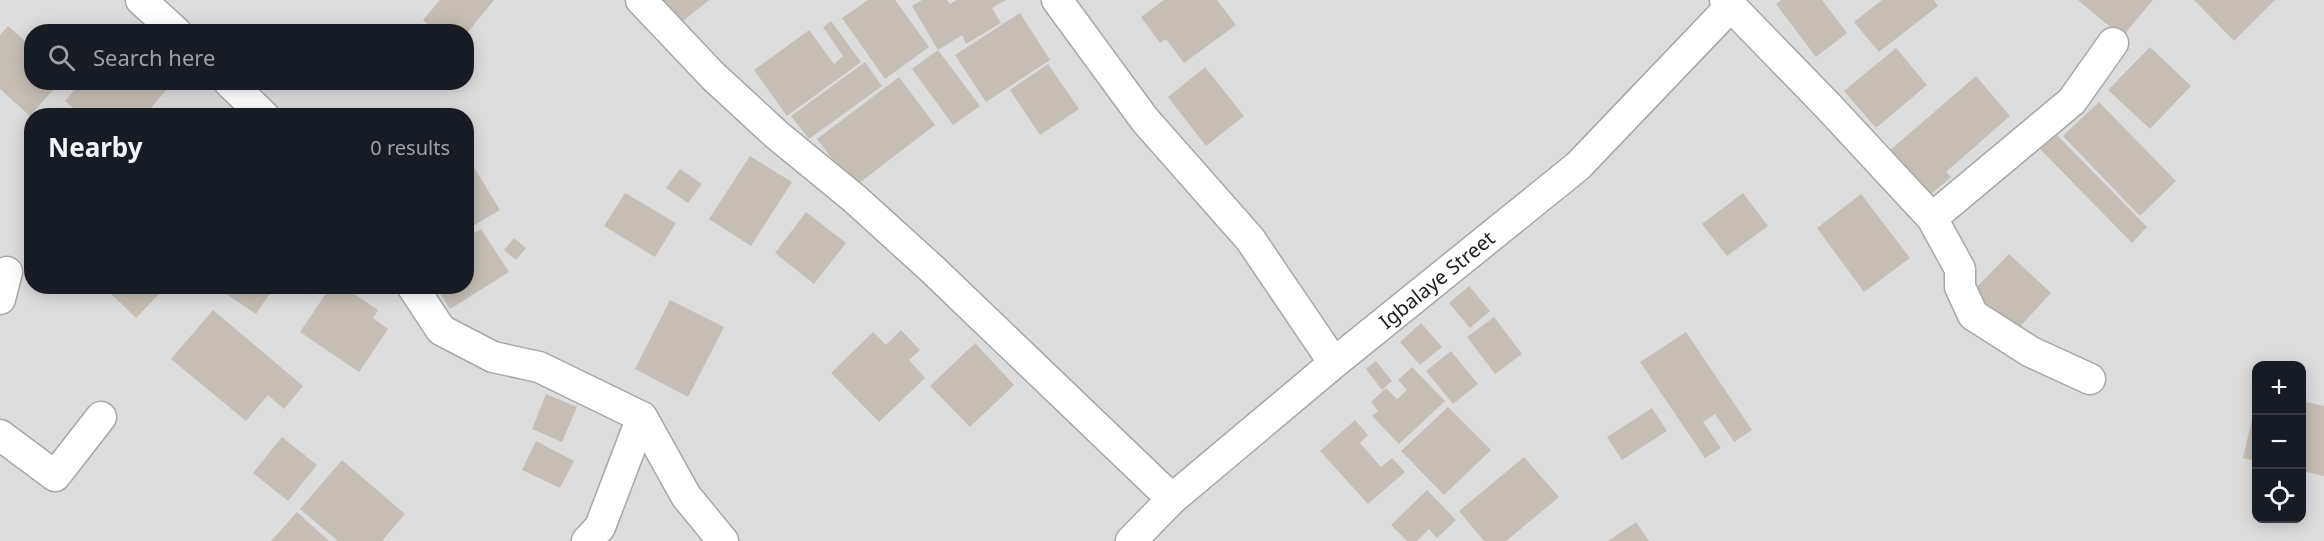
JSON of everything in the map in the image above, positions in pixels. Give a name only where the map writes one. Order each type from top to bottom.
[{"type":"street","points":[[141,0],[167,24]]},
{"type":"street","points":[[641,0],[713,76],[777,135],[855,199],[931,268],[1172,499]]},
{"type":"street","points":[[1057,0],[1145,120],[1250,239],[1334,363]]},
{"type":"street","points":[[1728,3],[1932,218],[1960,269],[1960,287],[1973,315],[2031,352],[2090,379]]},
{"type":"street","name":"Igbalaye Street","points":[[1131,541],[1172,499],[1334,363],[1578,166],[1728,3]]},
{"type":"street","points":[[1932,218],[2072,101],[2113,43]]},
{"type":"street","points":[[237,90],[256,108]]},
{"type":"street","points":[[417,294],[441,330],[493,357],[539,367],[642,417],[686,496],[723,541]]},
{"type":"street","points":[[0,435],[56,476],[101,417]]},
{"type":"street","points":[[587,541],[600,527],[642,417]]},
{"type":"shaded area","points":[[0,0],[2324,0],[2324,541],[0,541]]},
{"type":"building","points":[[440,0],[494,0],[474,25],[427,24],[423,20]]},
{"type":"building","points":[[656,0],[709,0],[677,26]]},
{"type":"building","points":[[868,0],[895,0],[929,47],[885,79],[842,18]]},
{"type":"building","points":[[922,0],[947,0],[950,4],[957,0],[1006,0],[992,8],[1001,23],[966,44],[962,35],[938,50],[912,6]]},
{"type":"building","points":[[1164,0],[1217,0],[1236,25],[1184,63],[1166,39],[1160,43],[1141,17]]},
{"type":"building","points":[[1781,0],[1822,0],[1847,33],[1816,57],[1776,4]]},
{"type":"building","points":[[1882,0],[1934,0],[1938,6],[1879,52],[1854,22]]},
{"type":"building","points":[[2078,0],[2153,0],[2122,37]]},
{"type":"building","points":[[2194,0],[2275,0],[2234,41]]},
{"type":"building","points":[[1020,13],[1050,60],[986,102],[955,55]]},
{"type":"building","points":[[831,21],[861,62],[787,116],[754,70],[809,30],[834,64],[843,56],[823,27]]},
{"type":"building","points":[[8,26],[24,40],[24,90],[53,90],[37,108],[24,108],[24,111],[0,89],[0,35]]},
{"type":"building","points":[[2150,47],[2191,86],[2150,129],[2108,90]]},
{"type":"building","points":[[1896,48],[1927,85],[1876,128],[1844,91]]},
{"type":"building","points":[[938,50],[980,106],[953,125],[912,69]]},
{"type":"building","points":[[865,62],[882,86],[809,139],[791,116]]},
{"type":"building","points":[[1048,64],[1079,109],[1040,135],[1010,90]]},
{"type":"building","points":[[1205,67],[1244,116],[1206,146],[1168,97]]},
{"type":"building","points":[[1976,76],[2010,116],[1946,172],[1951,177],[1929,196],[1889,151]]},
{"type":"building","points":[[899,77],[935,125],[854,187],[817,139]]},
{"type":"building","points":[[74,90],[166,90],[151,108],[73,108],[65,101]]},
{"type":"building","points":[[2099,102],[2176,181],[2140,216],[2063,136]]},
{"type":"building","points":[[2055,133],[2147,227],[2132,243],[2039,148]]},
{"type":"building","points":[[750,156],[792,182],[751,246],[709,219]]},
{"type":"building","points":[[474,167],[500,210],[474,225]]},
{"type":"building","points":[[680,169],[702,184],[688,203],[666,188]]},
{"type":"building","points":[[625,193],[676,223],[655,257],[604,226]]},
{"type":"building","points":[[1743,193],[1768,226],[1727,256],[1702,224]]},
{"type":"building","points":[[1861,194],[1910,258],[1864,292],[1817,228]]},
{"type":"building","points":[[806,212],[846,243],[814,284],[775,253]]},
{"type":"building","points":[[481,229],[509,272],[474,294],[474,233]]},
{"type":"building","points":[[514,238],[526,248],[516,260],[504,250]]},
{"type":"building","points":[[2009,254],[2051,293],[2015,332],[1972,292]]},
{"type":"building","points":[[1469,286],[1490,311],[1470,328],[1449,303]]},
{"type":"building","points":[[111,294],[159,294],[136,318]]},
{"type":"building","points":[[226,294],[270,294],[256,314]]},
{"type":"building","points":[[326,294],[355,294],[378,310],[373,318],[388,329],[359,372],[300,332]]},
{"type":"building","points":[[441,294],[474,294],[450,309]]},
{"type":"building","points":[[670,300],[724,327],[688,397],[635,369]]},
{"type":"building","points":[[213,310],[303,386],[284,409],[268,395],[246,421],[171,359]]},
{"type":"building","points":[[1494,317],[1522,354],[1495,374],[1467,337]]},
{"type":"building","points":[[1421,323],[1442,347],[1420,365],[1400,342]]},
{"type":"building","points":[[901,330],[920,350],[909,360],[925,378],[879,422],[831,373],[873,332],[886,345]]},
{"type":"building","points":[[1686,332],[1752,430],[1734,442],[1715,414],[1703,422],[1721,448],[1705,458],[1640,362]]},
{"type":"building","points":[[975,343],[1014,385],[970,427],[930,386]]},
{"type":"building","points":[[1451,351],[1478,384],[1453,404],[1426,371]]},
{"type":"building","points":[[1376,361],[1392,381],[1382,390],[1366,369]]},
{"type":"building","points":[[1412,367],[1445,401],[1399,444],[1372,416],[1378,411],[1371,402],[1386,388],[1397,399],[1407,390],[1398,380]]},
{"type":"building","points":[[546,394],[577,407],[562,442],[532,429]]},
{"type":"building","points":[[2306,402],[2324,406],[2324,476],[2306,472]]},
{"type":"building","points":[[1448,407],[1491,450],[1444,495],[1401,451]]},
{"type":"building","points":[[1652,408],[1667,431],[1622,460],[1607,437]]},
{"type":"building","points":[[1355,420],[1368,435],[1360,443],[1381,467],[1392,458],[1405,472],[1368,504],[1320,451]]},
{"type":"building","points":[[2252,420],[2252,460],[2243,458]]},
{"type":"building","points":[[282,437],[317,465],[288,501],[253,473]]},
{"type":"building","points":[[536,441],[574,461],[560,488],[522,470]]},
{"type":"building","points":[[1524,457],[1559,497],[1506,541],[1484,541],[1459,511]]},
{"type":"building","points":[[342,460],[405,514],[382,541],[338,541],[300,509]]},
{"type":"building","points":[[1427,490],[1456,520],[1437,538],[1429,529],[1417,541],[1407,541],[1391,525]]},
{"type":"building","points":[[297,512],[329,541],[271,541]]},
{"type":"building","points":[[1636,522],[1649,541],[1608,541]]}]
